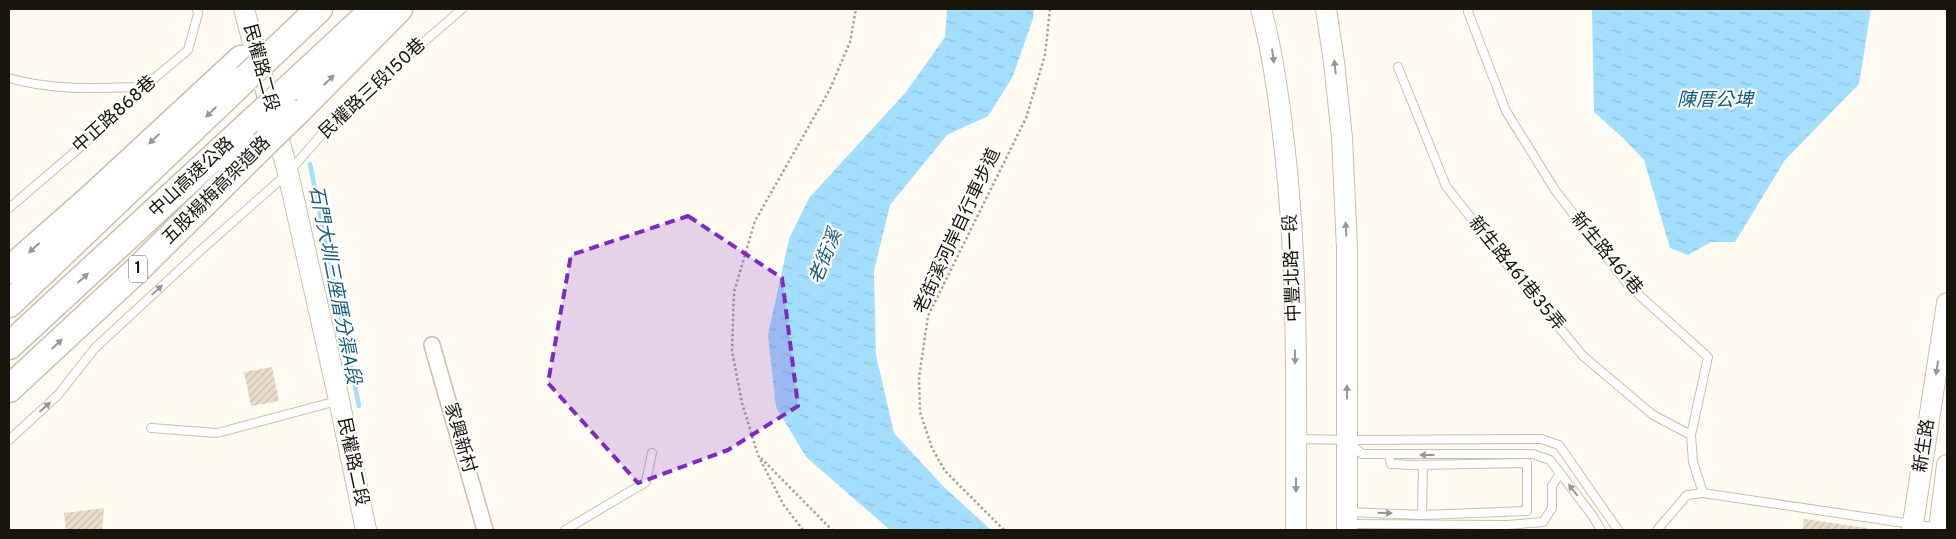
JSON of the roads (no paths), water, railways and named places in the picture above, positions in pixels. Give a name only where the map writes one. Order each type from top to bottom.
[{"type":"highway","points":[[275,40],[300,9]]},
{"type":"highway","points":[[9,270],[275,40],[319,9]]},
{"type":"highway","name":"中山高速公路","points":[[9,346],[374,9]]},
{"type":"highway","name":"五股楊梅高架道路","points":[[9,389],[138,269],[399,9]]},
{"type":"highway","name":"中山高速公路","points":[[9,304],[244,68]]},
{"type":"main road","name":"中豐北路一段","points":[[1261,9],[1271,46],[1279,99],[1294,233],[1296,530]]},
{"type":"main road","points":[[1326,9],[1342,138],[1347,249],[1347,522]]},
{"type":"main road","name":"民權路二段","points":[[245,12],[288,173],[366,530]]},
{"type":"main road","name":"新生路","points":[[1913,526],[1947,303]]},
{"type":"main road","points":[[1939,529],[1947,465]]},
{"type":"street","name":"家興新村","points":[[432,345],[485,530]]},
{"type":"lane","name":"中正路868巷","points":[[9,208],[77,150],[144,87],[188,50],[198,14],[197,9]]},
{"type":"lane","name":"民權路三段150巷","points":[[9,440],[58,394],[95,348],[194,256],[288,173],[344,111],[462,9]]},
{"type":"lane","name":"新生路461巷","points":[[1469,9],[1468,12],[1506,111],[1554,190],[1628,286],[1708,357],[1692,435],[1693,462],[1702,493]]},
{"type":"lane","name":"新生路461巷35弄","points":[[1398,68],[1446,186],[1510,268],[1582,356],[1653,415],[1692,435]]},
{"type":"lane","points":[[9,78],[23,82],[85,88],[144,87]]},
{"type":"lane","points":[[151,428],[217,433],[339,400]]},
{"type":"lane","points":[[1296,439],[1541,439],[1559,445],[1618,530]]},
{"type":"lane","points":[[1348,440],[1362,454],[1533,454],[1550,460],[1592,515],[1601,530]]},
{"type":"lane","points":[[565,530],[646,482],[652,453]]},
{"type":"lane","points":[[1347,522],[1422,515],[1526,511],[1527,463],[1391,464],[1389,455]]},
{"type":"lane","points":[[1422,515],[1423,465]]},
{"type":"lane","points":[[1347,522],[1433,527],[1544,526],[1552,508],[1552,486],[1560,473]]},
{"type":"lane","points":[[1657,530],[1687,494],[1702,493],[1939,529]]},
{"type":"water","name":"老街溪","points":[[947,9],[1034,9],[1033,19],[1012,78],[988,116],[947,135],[890,205],[874,271],[876,355],[894,433],[943,486],[991,530],[890,530],[806,457],[776,407],[768,335],[789,239],[809,198],[906,92],[945,37]]},
{"type":"water","name":"陳厝公埤","points":[[1592,9],[1871,9],[1859,84],[1785,160],[1735,242],[1711,242],[1688,255],[1670,248],[1644,160],[1594,112]]},
{"type":"waterway","name":"石門大圳三座厝分渠A段","points":[[310,164],[359,406]]}]
